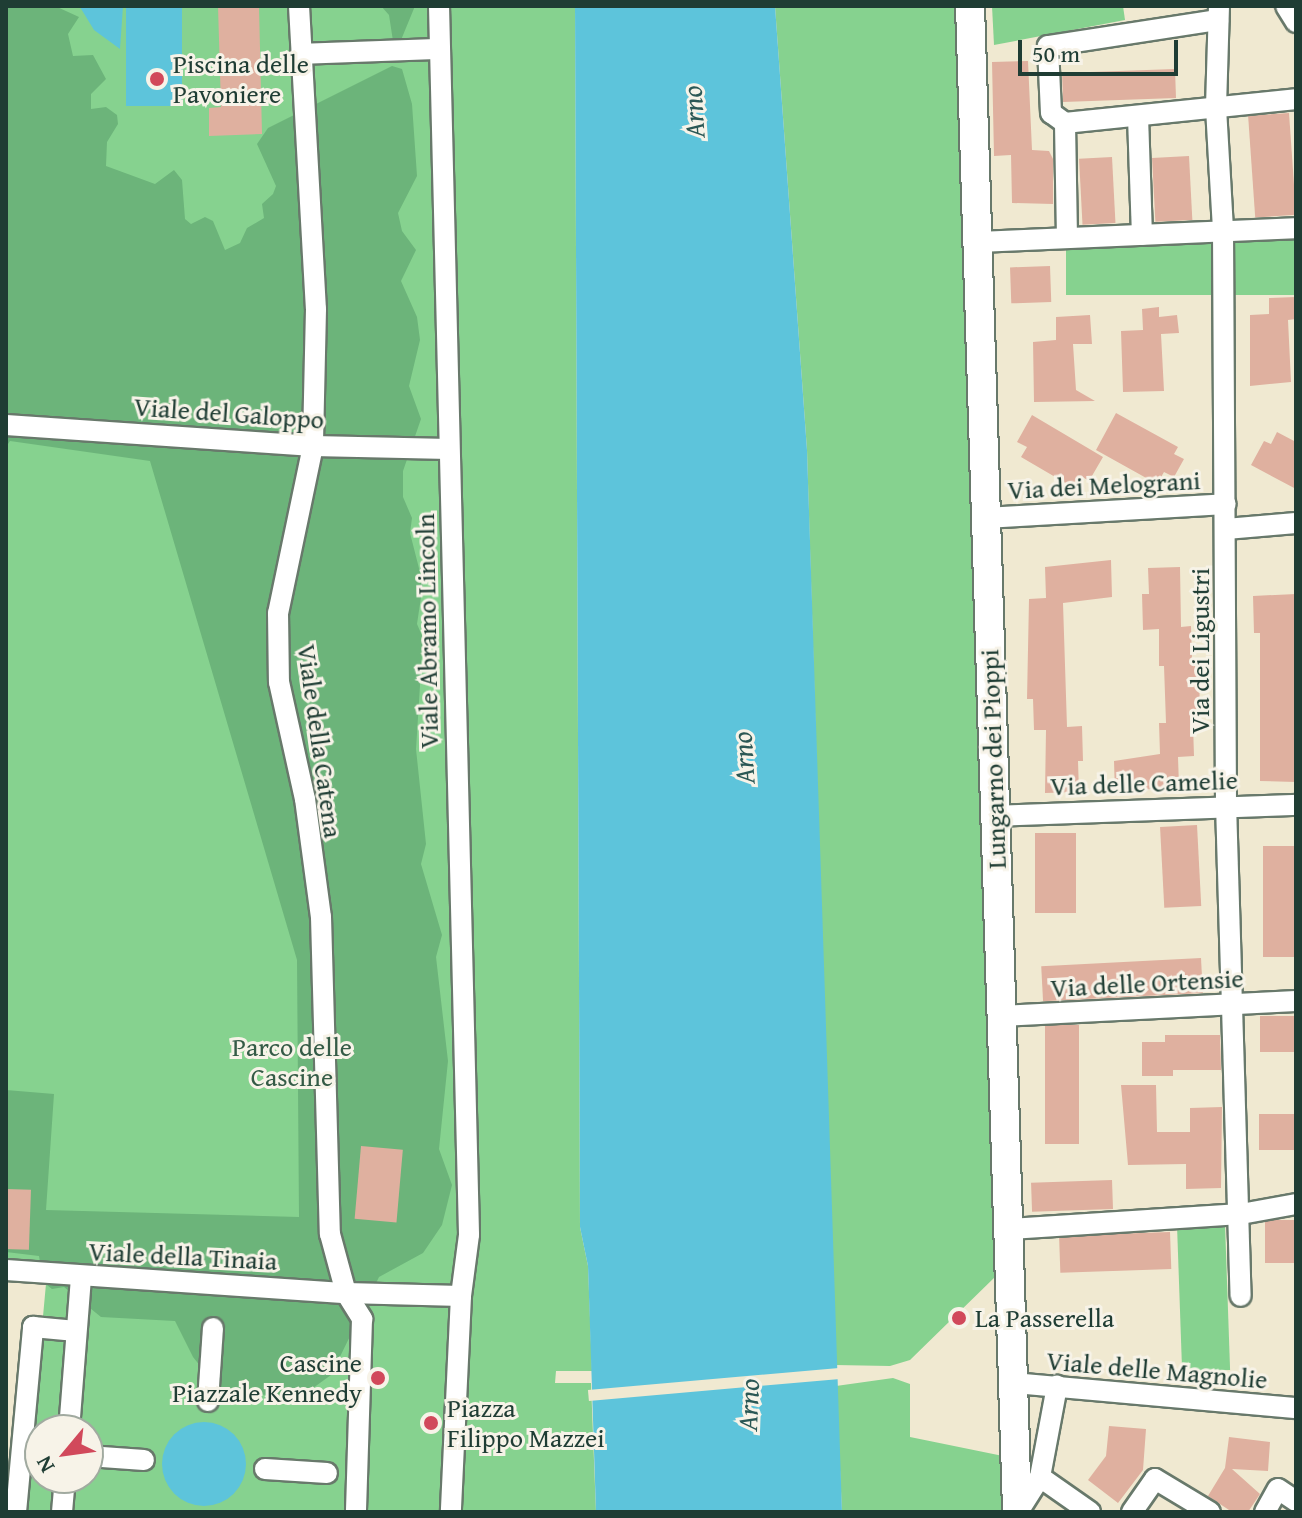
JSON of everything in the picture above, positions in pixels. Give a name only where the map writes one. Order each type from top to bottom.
[{"type":"street","name":"Viale della Catena","points":[[299,6],[316,309],[313,446],[278,613],[279,682],[305,799],[321,917],[330,1234],[350,1297],[362,1319],[356,1512]]},
{"type":"street","name":"Viale Abramo Lincoln","points":[[439,6],[466,1255],[461,1296],[451,1512]]},
{"type":"street","name":"Lungarno dei Pioppi","points":[[970,6],[1018,1512]]},
{"type":"street","points":[[1286,6],[1296,22]]},
{"type":"street","points":[[1218,13],[1048,46],[1051,113],[1065,123],[1296,99]]},
{"type":"street","name":"Via dei Ligustri","points":[[1218,13],[1216,108],[1223,230],[1226,504],[1226,804],[1241,1214],[1241,1296]]},
{"type":"street","points":[[301,54],[440,49]]},
{"type":"street","points":[[1138,116],[1142,235]]},
{"type":"street","points":[[1065,123],[1067,238]]},
{"type":"street","points":[[977,242],[1296,228]]},
{"type":"street","name":"Viale del Galoppo","points":[[6,425],[313,446],[449,449]]},
{"type":"street","name":"Via dei Melograni","points":[[985,518],[1226,504]]},
{"type":"street","points":[[1226,529],[1296,523]]},
{"type":"street","name":"Via delle Camelie","points":[[995,816],[1226,804],[1296,805]]},
{"type":"street","name":"Via delle Ortensie","points":[[1001,1016],[1296,1001]]},
{"type":"street","points":[[1010,1229],[1241,1214],[1296,1204]]},
{"type":"street","name":"Viale della Tinaia","points":[[6,1270],[350,1297]]},
{"type":"street","points":[[70,1414],[81,1277]]},
{"type":"street","points":[[350,1297],[461,1296]]},
{"type":"street","points":[[31,1414],[33,1327],[76,1331]]},
{"type":"street","points":[[208,1401],[213,1328]]},
{"type":"street","name":"Viale delle Magnolie","points":[[1014,1383],[1296,1408]]},
{"type":"street","name":"Lungarno dei Pioppi","points":[[1018,1512],[1040,1477],[1057,1386]]},
{"type":"street","points":[[104,1457],[144,1460]]},
{"type":"street","points":[[265,1469],[327,1473]]},
{"type":"street","points":[[1040,1477],[1090,1512]]},
{"type":"street","points":[[16,1512],[24,1479]]},
{"type":"street","points":[[1132,1512],[1155,1479],[1210,1512]]},
{"type":"street","points":[[1265,1512],[1278,1489],[1296,1501]]},
{"type":"green space","name":"Parco delle Cascine","points":[[6,6],[575,6],[580,1227],[588,1266],[592,1371],[556,1371],[555,1383],[591,1383],[596,1512],[25,1512],[27,1494],[104,1494],[104,1414],[34,1414],[48,1262],[6,1259]]},
{"type":"green space","points":[[6,6],[55,6],[79,17],[68,34],[73,56],[93,55],[106,79],[91,94],[91,109],[106,107],[117,115],[118,124],[107,142],[106,166],[155,184],[174,170],[182,180],[185,219],[191,224],[205,217],[213,221],[225,250],[240,243],[247,228],[264,218],[262,204],[273,194],[276,186],[257,144],[268,128],[392,66],[402,69],[412,104],[417,176],[398,213],[402,231],[416,250],[401,281],[417,317],[420,340],[409,386],[421,419],[403,471],[403,497],[412,518],[410,533],[423,584],[417,624],[423,638],[416,749],[426,844],[421,864],[442,935],[436,957],[448,1061],[439,1149],[452,1185],[442,1225],[423,1253],[379,1277],[331,1375],[313,1388],[284,1396],[221,1392],[193,1357],[175,1321],[101,1317],[64,1287],[52,1289],[43,1282],[39,1256],[6,1252],[6,1090],[54,1094],[46,1210],[299,1217],[297,960],[150,461],[10,441],[6,447]]},
{"type":"green space","points":[[381,6],[415,6],[401,40],[393,41],[389,15]]},
{"type":"green space","points":[[775,6],[957,6],[996,1276],[910,1360],[890,1366],[835,1365],[807,450]]},
{"type":"green space","points":[[992,6],[1123,6],[1125,20],[994,45]]},
{"type":"green space","points":[[1066,239],[1296,239],[1296,295],[1066,295]]},
{"type":"green space","points":[[1225,1224],[1230,1370],[1182,1372],[1177,1226]]},
{"type":"green space","points":[[893,1378],[910,1384],[910,1437],[1003,1456],[1004,1512],[842,1512],[836,1386]]},
{"type":"water","name":"Piscina delle Pavoniere","points":[[123,6],[120,49],[94,30],[80,7]]},
{"type":"water","name":"Piscina delle Pavoniere","points":[[126,6],[182,6],[182,106],[126,106]]},
{"type":"water","name":"Arno","points":[[575,6],[775,6],[807,450],[842,1512],[596,1512],[588,1266],[580,1227]]},
{"type":"water","points":[[204,1422],[220,1425],[234,1434],[243,1448],[246,1464],[243,1480],[234,1494],[220,1503],[204,1506],[188,1503],[174,1494],[165,1480],[162,1464],[165,1448],[174,1434],[188,1425]]},
{"type":"pier","points":[[839,1368],[840,1379],[589,1401],[588,1390]]},
{"type":"building","points":[[218,6],[259,6],[262,134],[209,136],[209,108],[221,107]]},
{"type":"building","points":[[1028,61],[1032,150],[1049,151],[1053,159],[1053,204],[1012,203],[1011,155],[994,156],[992,62]]},
{"type":"building","points":[[1175,69],[1176,98],[1063,102],[1062,73]]},
{"type":"building","points":[[1289,113],[1296,215],[1255,218],[1248,116]]},
{"type":"building","points":[[1189,156],[1192,220],[1155,222],[1152,158]]},
{"type":"building","points":[[1112,157],[1115,223],[1082,225],[1079,159]]},
{"type":"building","points":[[1050,266],[1051,302],[1011,303],[1010,267]]},
{"type":"building","points":[[1296,297],[1296,319],[1288,320],[1291,382],[1250,386],[1250,315],[1269,314],[1269,298]]},
{"type":"building","points":[[1159,307],[1159,317],[1177,315],[1179,333],[1161,334],[1164,391],[1123,392],[1121,331],[1143,330],[1142,309]]},
{"type":"building","points":[[1090,315],[1092,344],[1073,344],[1076,390],[1095,401],[1034,402],[1033,342],[1056,340],[1056,317]]},
{"type":"building","points":[[1116,413],[1178,447],[1174,454],[1184,459],[1174,477],[1164,472],[1157,484],[1096,450]]},
{"type":"building","points":[[1032,415],[1103,457],[1089,481],[1081,476],[1074,488],[1021,457],[1027,447],[1017,442]]},
{"type":"building","points":[[1277,432],[1296,442],[1296,489],[1251,465],[1264,441],[1271,444]]},
{"type":"building","points":[[1111,560],[1112,597],[1063,603],[1067,727],[1082,726],[1083,761],[1078,761],[1079,792],[1045,793],[1046,730],[1034,730],[1033,699],[1027,699],[1029,599],[1046,598],[1045,567]]},
{"type":"building","points":[[1180,567],[1181,627],[1191,626],[1192,658],[1199,658],[1200,725],[1193,725],[1194,756],[1178,757],[1179,786],[1115,793],[1114,761],[1160,754],[1159,723],[1166,723],[1164,666],[1159,666],[1159,629],[1143,630],[1142,594],[1149,594],[1148,568]]},
{"type":"building","points":[[1296,594],[1296,782],[1260,781],[1260,633],[1254,633],[1253,596]]},
{"type":"building","points":[[1197,825],[1201,906],[1164,908],[1160,827]]},
{"type":"building","points":[[1035,833],[1076,833],[1076,913],[1035,913]]},
{"type":"building","points":[[1263,846],[1296,846],[1296,957],[1263,957]]},
{"type":"building","points":[[1201,958],[1203,993],[1043,1001],[1041,966]]},
{"type":"building","points":[[1260,1016],[1296,1016],[1296,1052],[1260,1052]]},
{"type":"building","points":[[1045,1025],[1079,1025],[1079,1144],[1045,1144]]},
{"type":"building","points":[[1165,1035],[1220,1035],[1221,1070],[1173,1070],[1173,1076],[1142,1076],[1142,1042],[1165,1042]]},
{"type":"building","points":[[1121,1085],[1156,1085],[1157,1132],[1190,1132],[1190,1108],[1222,1107],[1221,1188],[1186,1189],[1186,1164],[1128,1165]]},
{"type":"building","points":[[1259,1114],[1296,1114],[1296,1150],[1259,1150]]},
{"type":"building","points":[[361,1146],[403,1150],[396,1222],[355,1219]]},
{"type":"building","points":[[1112,1180],[1113,1209],[1032,1212],[1031,1183]]},
{"type":"building","points":[[6,1189],[31,1190],[29,1250],[6,1249]]},
{"type":"building","points":[[1265,1220],[1296,1220],[1296,1263],[1265,1263]]},
{"type":"building","points":[[1170,1232],[1171,1269],[1060,1273],[1059,1236]]},
{"type":"building","points":[[1109,1426],[1146,1429],[1143,1470],[1118,1503],[1088,1480],[1106,1456]]},
{"type":"building","points":[[1229,1437],[1270,1442],[1268,1471],[1232,1469],[1260,1494],[1248,1512],[1232,1512],[1208,1496],[1225,1468]]},
{"type":"place","name":"Piscina delle Pavoniere","points":[[157,79]]},
{"type":"place","name":"La Passerella","points":[[959,1318]]},
{"type":"place","name":"Cascine Piazzale Kennedy","points":[[378,1378]]},
{"type":"place","name":"Piazza Filippo Mazzei","points":[[431,1423]]}]
